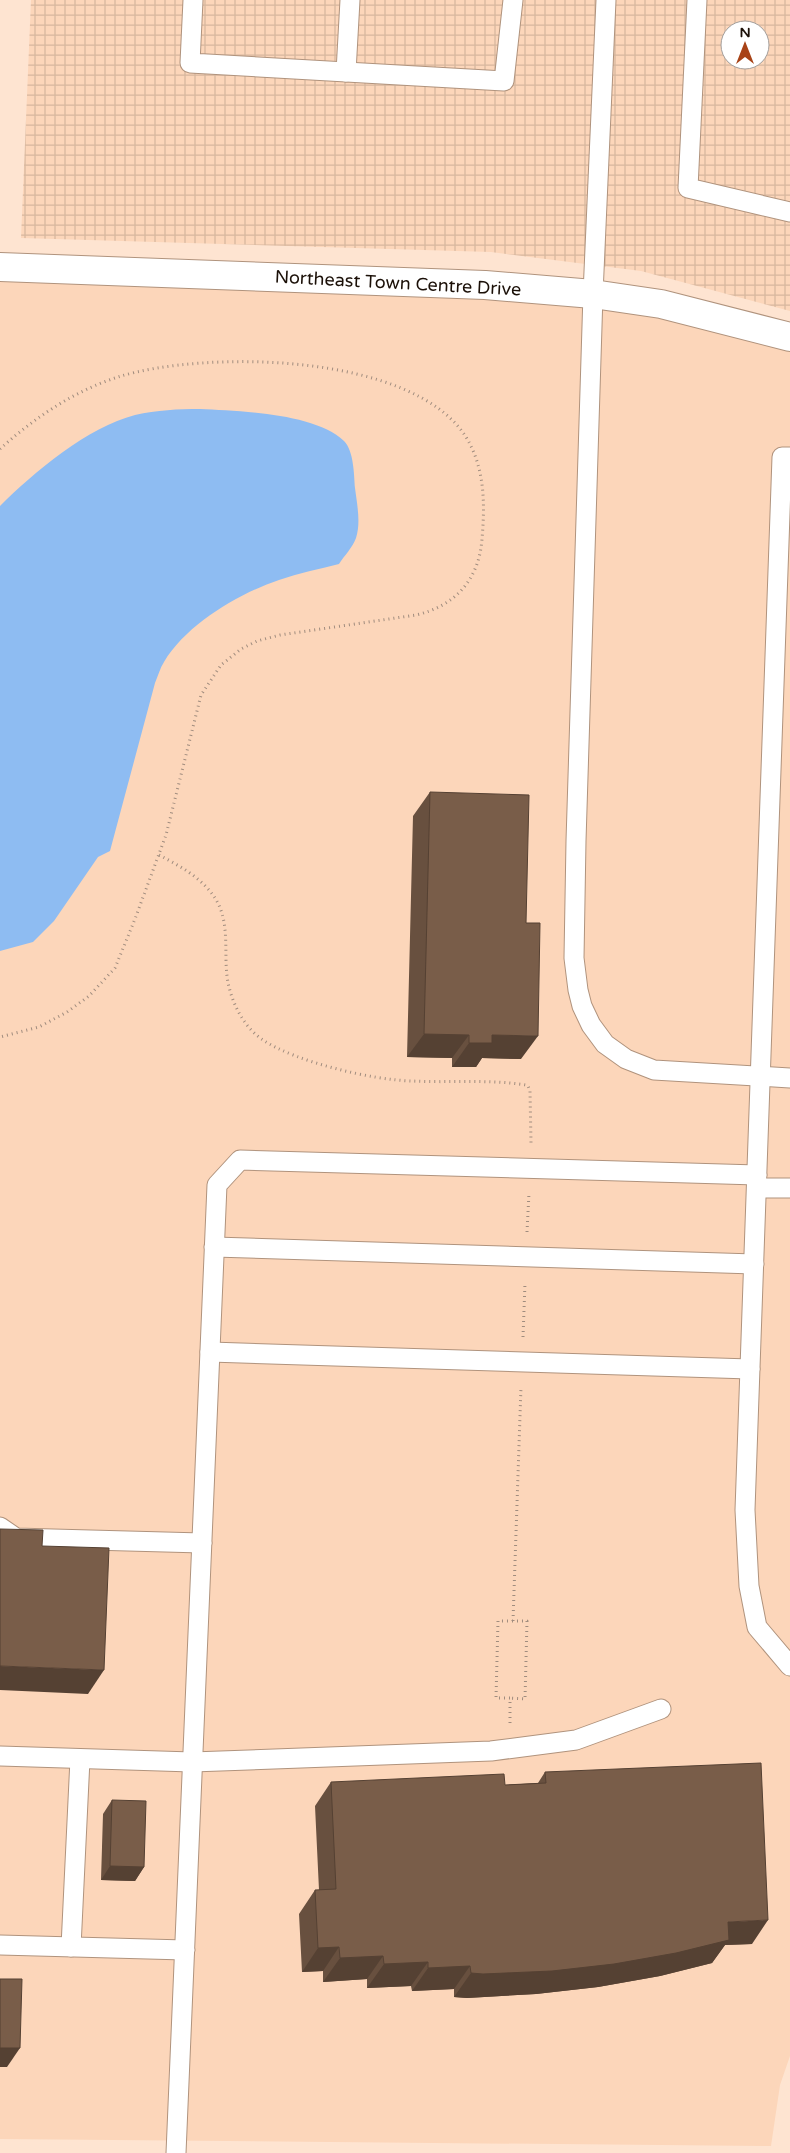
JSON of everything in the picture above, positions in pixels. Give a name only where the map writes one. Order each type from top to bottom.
[{"type":"street","name":"Northeast Town Centre Drive","points":[[0,267],[485,284],[593,294],[661,304],[790,337]]},
{"type":"lane","points":[[192,0],[190,63],[504,81],[513,0]]},
{"type":"lane","points":[[346,72],[350,0]]},
{"type":"lane","points":[[606,0],[593,294],[576,851],[574,958],[578,990],[582,1006],[591,1025],[606,1044],[626,1059],[654,1070],[760,1078],[790,1078]]},
{"type":"lane","points":[[698,0],[688,188],[790,212]]},
{"type":"lane","points":[[788,1658],[757,1627],[749,1586],[745,1510],[782,457],[790,457]]},
{"type":"lane","points":[[176,2153],[217,1186],[240,1160],[757,1182],[790,1188]]},
{"type":"lane","points":[[214,1247],[754,1264]]},
{"type":"lane","points":[[210,1352],[750,1369]]},
{"type":"lane","points":[[0,1526],[16,1538],[202,1544]]},
{"type":"lane","points":[[0,1756],[192,1762],[491,1751],[576,1740],[661,1709]]},
{"type":"lane","points":[[72,1947],[80,1759]]},
{"type":"lane","points":[[0,1945],[185,1950]]},
{"type":"path","points":[[0,449],[57,406],[84,391],[135,372],[185,364],[254,362],[304,366],[356,374],[405,390],[426,400],[455,423],[466,437],[475,456],[483,491],[484,522],[479,556],[475,570],[468,583],[458,596],[429,612],[280,635],[257,641],[229,658],[207,684],[201,695],[159,855],[115,968],[79,1004],[30,1030],[0,1037]]},
{"type":"path","points":[[159,855],[194,876],[216,899],[222,913],[227,977],[231,993],[236,1007],[252,1032],[264,1041],[294,1054],[344,1070],[409,1081],[526,1085],[530,1092],[531,1146]]},
{"type":"path","points":[[526,1239],[529,1190]]},
{"type":"path","points":[[523,1341],[526,1282]]},
{"type":"path","points":[[512,1621],[521,1382]]},
{"type":"path","points":[[498,1621],[512,1621],[527,1621],[525,1699],[496,1698],[498,1621]]},
{"type":"path","points":[[510,1698],[510,1726]]},
{"type":"shaded area","points":[[31,0],[790,0],[790,311],[641,271],[491,252],[21,238]]},
{"type":"shaded area","points":[[0,269],[593,294],[790,339],[790,2056],[780,2085],[771,2146],[0,2139]]},
{"type":"water","points":[[200,409],[276,415],[296,419],[315,424],[344,441],[350,451],[354,470],[358,507],[356,538],[339,564],[286,578],[247,593],[200,623],[174,648],[163,664],[155,683],[110,851],[98,857],[54,921],[33,942],[0,951],[0,506],[45,465],[81,440],[117,421],[143,413]]},
{"type":"building","points":[[430,792],[529,795],[526,923],[540,923],[538,1036],[492,1035],[492,1043],[469,1043],[469,1035],[424,1034]]},
{"type":"building","points":[[0,1529],[43,1530],[42,1546],[109,1548],[104,1670],[0,1666]]},
{"type":"building","points":[[761,1763],[768,1920],[728,1922],[729,1940],[676,1953],[614,1964],[552,1971],[483,1974],[471,1973],[470,1966],[428,1968],[428,1962],[384,1964],[383,1956],[340,1958],[339,1947],[318,1948],[315,1890],[336,1889],[331,1782],[504,1774],[505,1785],[546,1783],[545,1772]]},
{"type":"building","points":[[112,1800],[146,1801],[144,1867],[110,1866]]},
{"type":"building","points":[[0,1979],[22,1979],[20,2048],[0,2048]]}]
